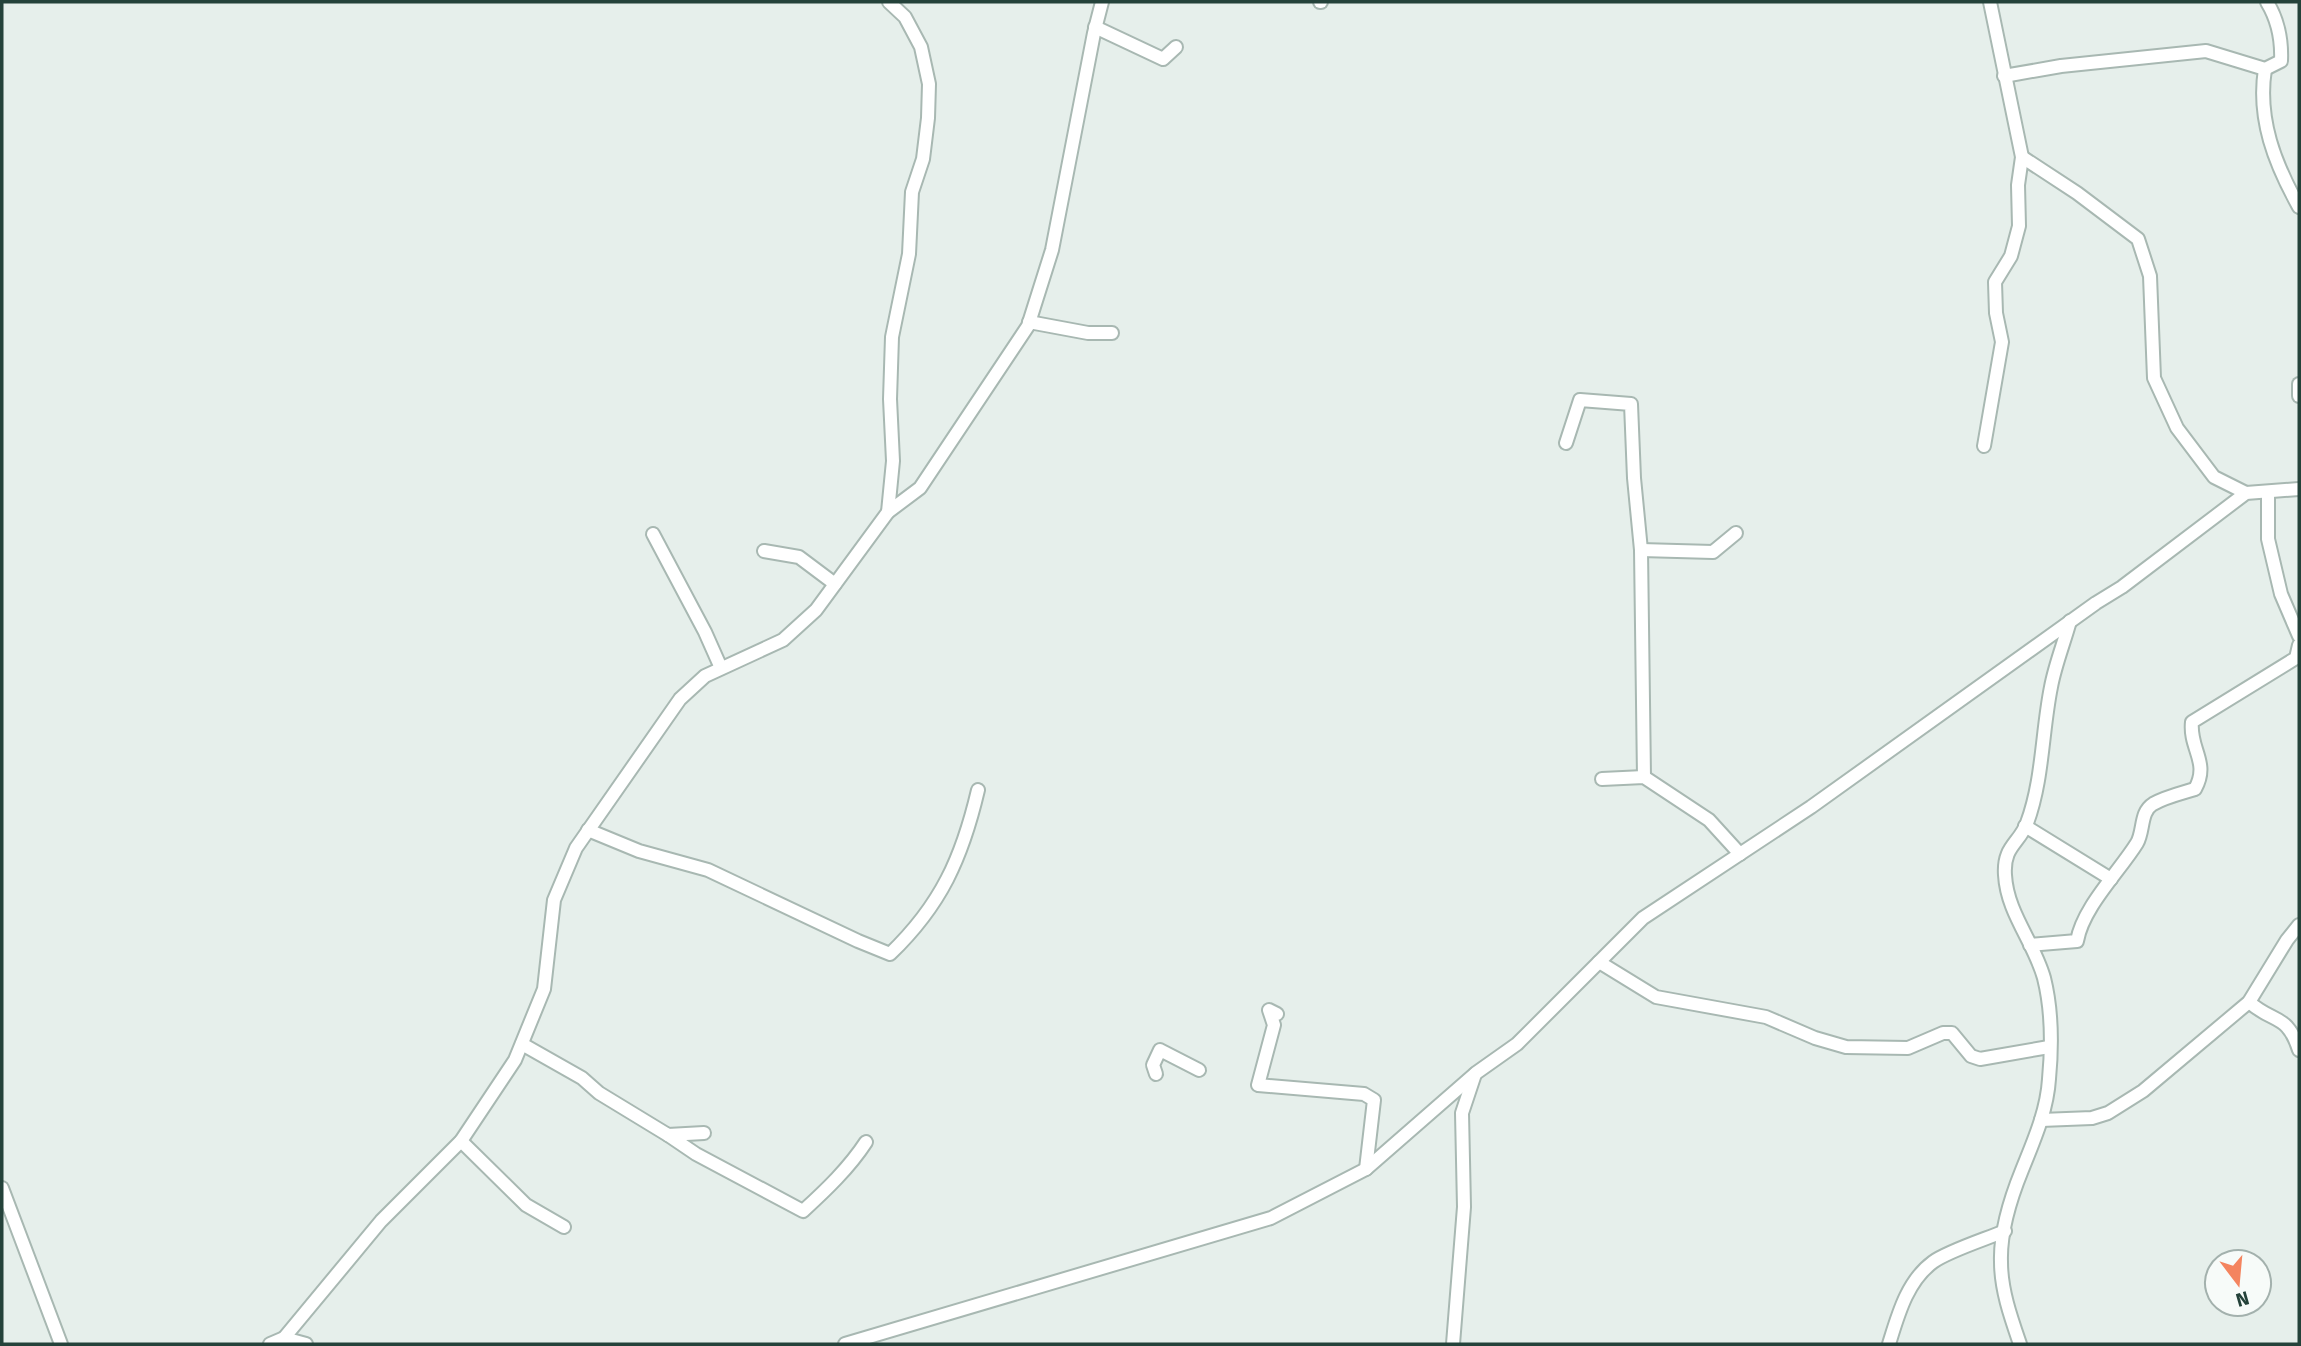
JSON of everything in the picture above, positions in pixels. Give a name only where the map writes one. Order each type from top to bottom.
[{"type":"street","points":[[888,512],[893,461],[890,400],[892,337],[909,254],[912,192],[923,159],[929,84],[921,47],[905,17],[889,2]]},
{"type":"street","points":[[270,1344],[284,1338],[381,1221],[461,1141],[515,1060],[544,989],[554,900],[576,848],[680,699],[705,676],[783,640],[816,610],[888,512],[920,488],[1029,322],[1052,250],[1102,2]]},
{"type":"street","points":[[1984,446],[2002,342],[1996,313],[1995,282],[2011,256],[2019,226],[2018,185],[2022,157],[1990,2]]},
{"type":"street","points":[[2004,76],[2061,66],[2206,51],[2265,69],[2281,61],[2282,43],[2275,15],[2267,2]]},
{"type":"street","points":[[1095,27],[1163,59],[1176,47]]},
{"type":"street","points":[[2265,69],[2262,91],[2265,125],[2276,161],[2299,207]]},
{"type":"street","points":[[2022,157],[2077,193],[2138,239],[2150,275],[2154,378],[2177,428],[2214,477],[2246,494]]},
{"type":"street","points":[[1029,322],[1088,334],[1112,333]]},
{"type":"street","points":[[2299,384],[2299,396]]},
{"type":"street","points":[[1566,443],[1580,400],[1631,404],[1641,550],[1644,777]]},
{"type":"street","points":[[845,1344],[1270,1217],[1366,1169],[1476,1073],[1517,1044],[1643,918],[1811,807],[2070,621],[2122,587],[2246,494],[2299,489]]},
{"type":"street","points":[[2268,492],[2267,538],[2281,594],[2295,614],[2299,636]]},
{"type":"street","points":[[1641,550],[1713,552],[1736,533]]},
{"type":"street","points":[[653,534],[721,668]]},
{"type":"street","points":[[764,551],[799,557],[835,584]]},
{"type":"street","points":[[2020,1344],[2008,1311],[2000,1263],[2005,1231],[2021,1172],[2041,1120],[2049,1080],[2049,1014],[2043,978],[2008,893],[2006,856],[2025,826],[2035,788],[2051,686],[2070,621]]},
{"type":"street","points":[[2031,945],[2077,942],[2097,898],[2136,845],[2142,833],[2143,817],[2151,804],[2195,789],[2202,777],[2200,760],[2190,735],[2192,722],[2296,658],[2299,645]]},
{"type":"street","points":[[1602,779],[1644,777],[1709,820],[1740,854]]},
{"type":"street","points":[[588,830],[639,850],[708,870],[890,954],[914,931],[942,890],[968,831],[978,790]]},
{"type":"street","points":[[2025,826],[2111,879]]},
{"type":"street","points":[[2041,1120],[2092,1118],[2126,1103],[2175,1066],[2249,1002],[2299,925]]},
{"type":"street","points":[[1599,962],[1656,997],[1766,1017],[1815,1038],[1846,1047],[1908,1048],[1943,1032],[1952,1033],[1970,1056],[1980,1059],[2049,1047]]},
{"type":"street","points":[[2249,1002],[2257,1010],[2287,1024],[2294,1033],[2299,1050]]},
{"type":"street","points":[[1276,1014],[1269,1010],[1274,1025],[1258,1085],[1364,1094],[1374,1100],[1366,1169]]},
{"type":"street","points":[[522,1044],[582,1078],[599,1093],[696,1154],[803,1211],[851,1164],[866,1142]]},
{"type":"street","points":[[1156,1074],[1153,1065],[1160,1050],[1199,1070]]},
{"type":"street","points":[[1452,1344],[1464,1207],[1462,1113],[1476,1073]]},
{"type":"street","points":[[668,1135],[705,1133]]},
{"type":"street","points":[[461,1141],[526,1205],[564,1227]]},
{"type":"street","points":[[2,1188],[61,1344]]},
{"type":"street","points":[[1889,1344],[1898,1313],[1914,1280],[1933,1261],[2005,1231]]},
{"type":"street","points":[[284,1338],[306,1344]]}]
